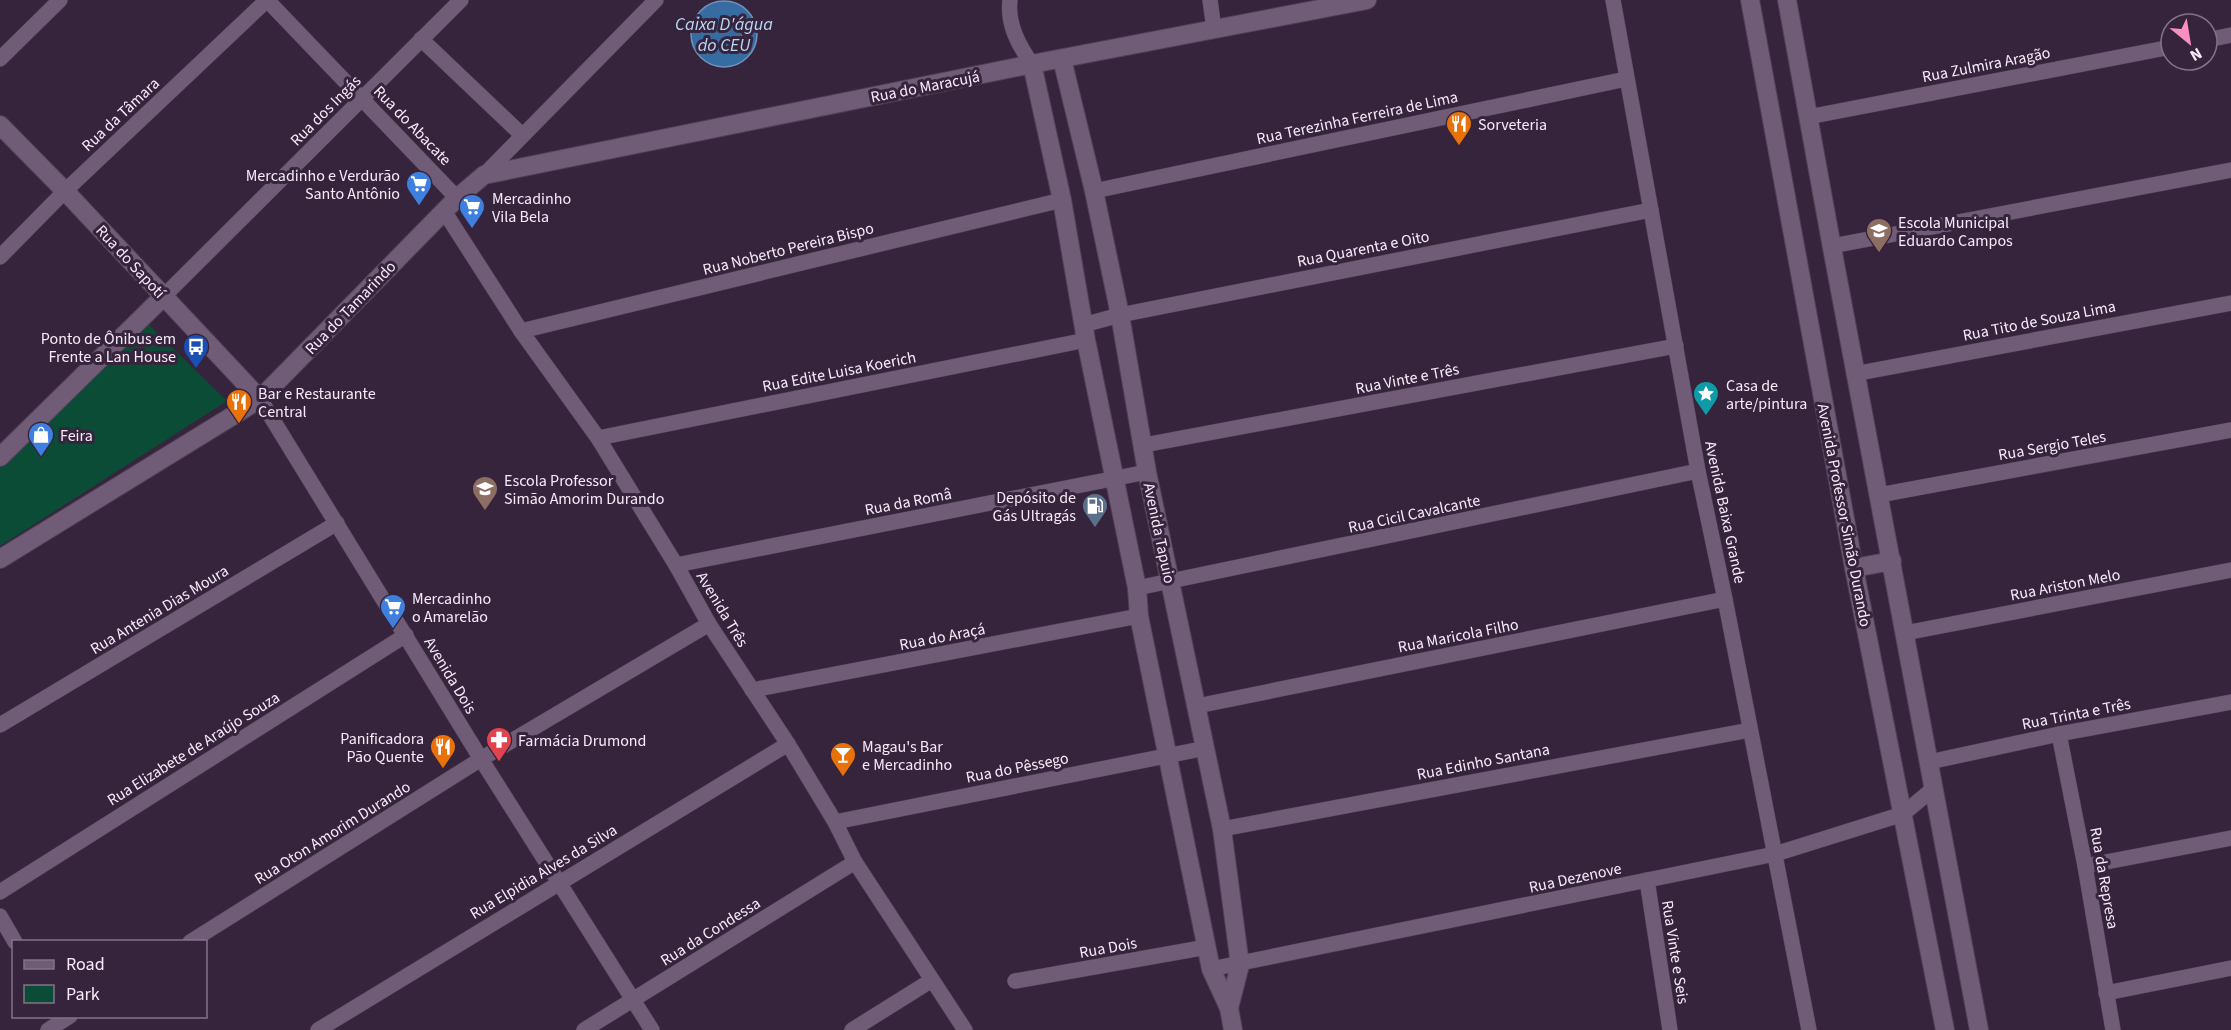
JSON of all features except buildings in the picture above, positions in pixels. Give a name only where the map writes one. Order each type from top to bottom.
[{"type":"street","points":[[0,58],[60,0]]},
{"type":"street","name":"Rua do Abacate","points":[[267,0],[362,98],[451,204]]},
{"type":"street","name":"Rua da Tâmara","points":[[0,257],[65,191],[267,0]]},
{"type":"street","name":"Rua dos Ingás","points":[[164,296],[461,0]]},
{"type":"street","name":"Rua do Tamarindo","points":[[0,559],[260,399],[656,0]]},
{"type":"street","points":[[1010,0],[1010,16],[1015,36],[1032,64]]},
{"type":"street","points":[[1210,0],[1214,29]]},
{"type":"street","name":"Rua do Maracujá","points":[[484,175],[1032,64],[1367,0]]},
{"type":"street","name":"Avenida Baixa Grande","points":[[1613,0],[1698,471],[1809,1030]]},
{"type":"street","name":"Avenida Professor Simão Durando","points":[[1750,0],[1854,568],[1945,1030]]},
{"type":"street","points":[[1787,0],[1854,374],[1892,561],[1979,1030]]},
{"type":"street","points":[[421,39],[522,135]]},
{"type":"street","name":"Rua Zulmira Aragão","points":[[1808,117],[2159,49]]},
{"type":"street","name":"Avenida Tapuio","points":[[1062,59],[1094,191],[1120,315],[1147,472],[1222,829],[1240,964],[1229,1008]]},
{"type":"street","name":"Avenida Tapuio","points":[[1032,64],[1062,200],[1085,332],[1137,588],[1139,616],[1211,969],[1229,1008],[1233,1030]]},
{"type":"street","name":"Rua Terezinha Ferreira de Lima","points":[[1094,191],[1626,79]]},
{"type":"street","name":"Rua do Sapotí","points":[[0,125],[260,399]]},
{"type":"street","points":[[1832,246],[2231,170]]},
{"type":"street","name":"Rua Noberto Pereira Bispo","points":[[521,331],[1062,200]]},
{"type":"street","name":"Avenida Três","points":[[451,204],[521,331],[598,438],[676,565],[709,624],[788,744],[835,822],[855,862],[965,1030]]},
{"type":"street","name":"Rua Quarenta e Oito","points":[[1085,332],[1120,315],[1651,210]]},
{"type":"street","points":[[0,457],[164,296]]},
{"type":"street","name":"Rua Tito de Souza Lima","points":[[1854,374],[2231,303]]},
{"type":"street","name":"Rua Edite Luisa Koerich","points":[[598,438],[1085,332]]},
{"type":"street","name":"Rua Vinte e Três","points":[[1144,445],[1676,346]]},
{"type":"street","name":"Avenida Dois","points":[[260,399],[481,759],[652,1030]]},
{"type":"street","name":"Rua Sergio Teles","points":[[1879,495],[2231,430]]},
{"type":"street","name":"Rua Cicil Cavalcante","points":[[1137,588],[1171,583],[1698,471]]},
{"type":"street","name":"Rua da Româ","points":[[676,565],[1147,472]]},
{"type":"street","name":"Rua Antenia Dias Moura","points":[[0,725],[337,523]]},
{"type":"street","points":[[1854,568],[1892,561]]},
{"type":"street","name":"Rua Ariston Melo","points":[[1905,633],[2231,570]]},
{"type":"street","name":"Rua Maricola Filho","points":[[1197,706],[1725,599]]},
{"type":"street","name":"Rua do Araçá","points":[[752,690],[1139,616]]},
{"type":"street","name":"Rua Oton Amorim Durando","points":[[193,940],[481,759],[709,624]]},
{"type":"street","name":"Rua Elizabete de Araújo Souza","points":[[0,892],[406,635]]},
{"type":"street","name":"Rua Trinta e Três","points":[[1929,762],[2059,734],[2231,702]]},
{"type":"street","name":"Rua Edinho Santana","points":[[1222,829],[1750,729]]},
{"type":"street","name":"Rua da Represa","points":[[2059,734],[2114,1030]]},
{"type":"street","name":"Rua Elpidia Alves da Silva","points":[[318,1030],[788,744]]},
{"type":"street","name":"Rua do Pêssego","points":[[835,822],[1206,748]]},
{"type":"street","name":"Rua Dezenove","points":[[1211,969],[1775,854],[1903,814],[1934,788]]},
{"type":"street","points":[[2085,866],[2231,838]]},
{"type":"street","name":"Rua da Condessa","points":[[584,1030],[855,862]]},
{"type":"street","name":"Rua Vinte e Seis","points":[[1647,880],[1670,1030]]},
{"type":"street","points":[[0,916],[14,940]]},
{"type":"street","name":"Rua Dois","points":[[1015,981],[1207,947]]},
{"type":"street","points":[[2106,993],[2231,968]]},
{"type":"street","points":[[852,1030],[932,980]]},
{"type":"street","points":[[48,1030],[66,1021]]},
{"type":"green space","points":[[145,321],[227,401],[0,546],[0,466]]},
{"type":"water","name":"Caixa D'água do CEU","points":[[718,1],[730,1],[742,6],[752,16],[757,34],[755,47],[742,62],[730,67],[718,67],[706,62],[696,52],[691,40],[691,28],[696,16],[706,6]]},
{"type":"place","name":"Sorveteria","points":[[1459,147]]},
{"type":"place","name":"Mercadinho e Verdurão Santo Antônio","points":[[419,207]]},
{"type":"place","name":"Mercadinho Vila Bela","points":[[472,230]]},
{"type":"place","name":"Escola Municipal Eduardo Campos","points":[[1879,254]]},
{"type":"place","name":"Ponto de Ônibus em Frente a Lan House","points":[[196,370]]},
{"type":"place","name":"Casa de arte/pintura","points":[[1706,417]]},
{"type":"place","name":"Bar e Restaurante Central","points":[[239,425]]},
{"type":"place","name":"Feira","points":[[41,458]]},
{"type":"place","name":"Escola Professor Simão Amorim Durando","points":[[485,512]]},
{"type":"place","name":"Depósito de Gás Ultragás","points":[[1095,529]]},
{"type":"place","name":"Mercadinho o Amarelão","points":[[393,630]]},
{"type":"place","name":"Farmácia Drumond","points":[[499,763]]},
{"type":"place","name":"Panificadora Pão Quente","points":[[443,770]]},
{"type":"place","name":"Magau's Bar e Mercadinho","points":[[843,778]]}]
